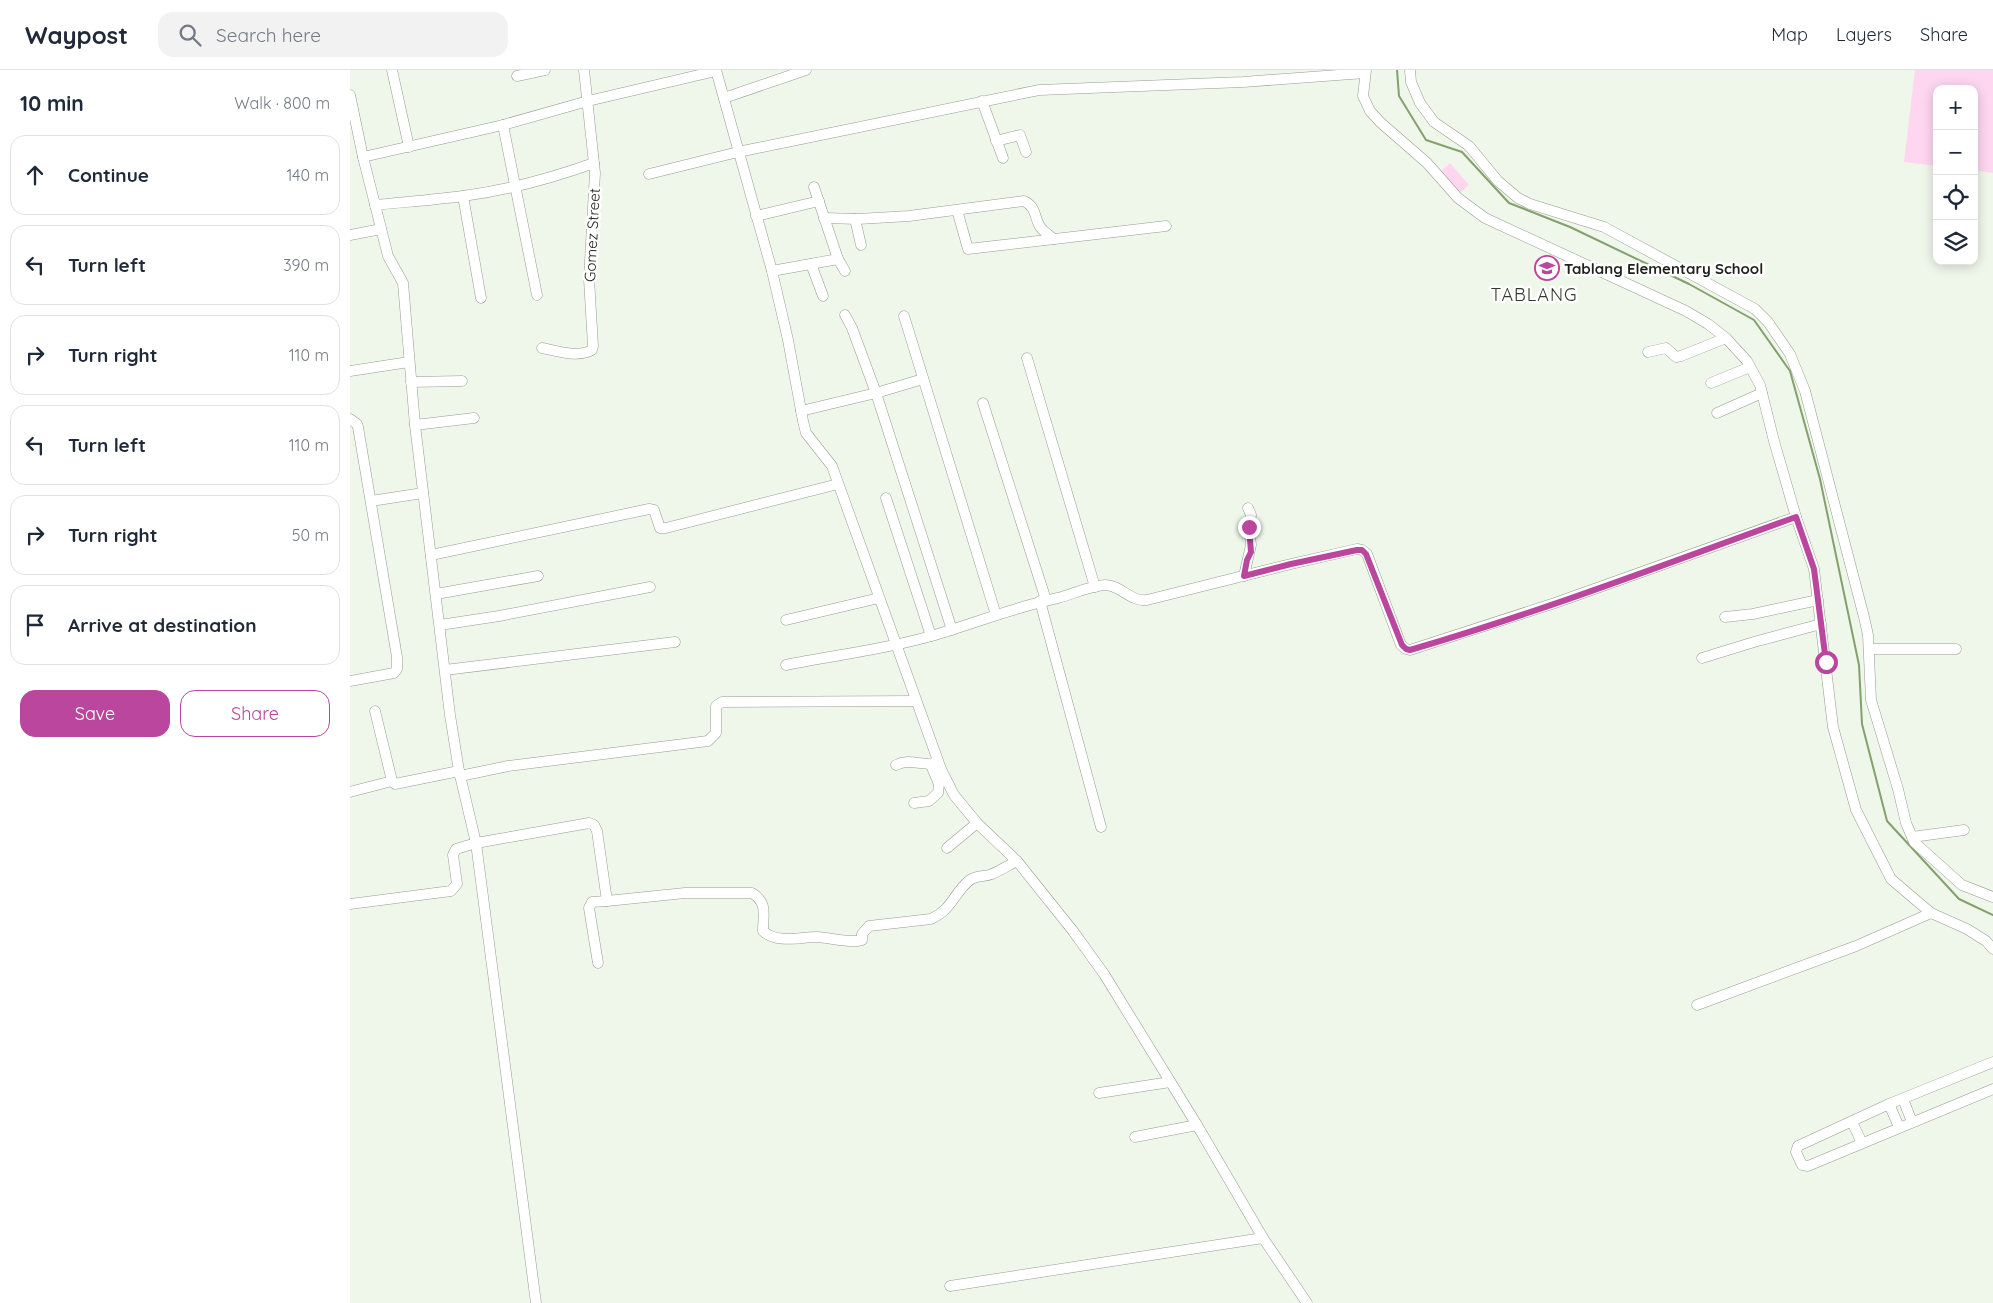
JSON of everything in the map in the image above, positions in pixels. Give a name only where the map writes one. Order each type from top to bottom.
[{"type":"street","points":[[392,70],[409,147]]},
{"type":"street","points":[[517,76],[545,70]]},
{"type":"street","name":"Gomez Street","points":[[542,348],[567,353],[589,352],[592,350],[589,279],[594,163],[584,70]]},
{"type":"street","points":[[724,98],[806,70]]},
{"type":"street","points":[[1410,70],[1411,82],[1420,104],[1434,122],[1469,146],[1498,181],[1518,198],[1530,204],[1604,227],[1755,309],[1764,318],[1790,354],[1805,391],[1864,617],[1869,649],[1872,700],[1906,823],[1914,842],[1962,885],[1993,897]]},
{"type":"street","points":[[363,157],[503,125],[588,100],[716,71],[772,271],[806,433],[832,466],[916,701],[935,763],[938,793],[929,801],[914,803]]},
{"type":"street","points":[[649,174],[738,152],[1039,90],[1243,82],[1365,72],[1363,96],[1370,111],[1427,163],[1458,198],[1485,218],[1686,311],[1708,324],[1726,338],[1750,367],[1762,393],[1796,517],[1814,569],[1833,727],[1856,810],[1891,879],[1931,913],[1967,929],[1986,941],[1993,949]]},
{"type":"street","points":[[350,95],[363,157],[388,256],[402,283],[410,382],[450,714],[460,773],[476,843],[536,1303]]},
{"type":"street","points":[[982,101],[1003,158]]},
{"type":"street","points":[[503,125],[537,295]]},
{"type":"street","points":[[996,141],[1020,135],[1026,152]]},
{"type":"street","points":[[375,205],[464,196],[516,187],[555,177],[594,163]]},
{"type":"street","points":[[814,187],[838,259],[845,271]]},
{"type":"street","points":[[464,196],[481,298]]},
{"type":"street","points":[[756,216],[819,200]]},
{"type":"street","points":[[824,218],[855,219],[909,216],[1024,201],[1031,205],[1039,226],[1054,240]]},
{"type":"street","points":[[957,210],[968,249],[1166,226]]},
{"type":"street","points":[[855,219],[861,245]]},
{"type":"street","points":[[350,235],[381,229]]},
{"type":"street","points":[[772,271],[838,259]]},
{"type":"street","points":[[811,264],[823,296]]},
{"type":"street","points":[[845,315],[852,328],[876,393],[952,630]]},
{"type":"street","points":[[904,316],[996,615]]},
{"type":"street","points":[[1648,352],[1666,348],[1676,356],[1681,356],[1726,338]]},
{"type":"street","points":[[1027,358],[1096,587]]},
{"type":"street","points":[[350,371],[409,362]]},
{"type":"street","points":[[1711,383],[1750,367]]},
{"type":"street","points":[[801,411],[876,393],[923,379]]},
{"type":"street","points":[[410,382],[462,380]]},
{"type":"street","points":[[1717,413],[1762,393]]},
{"type":"street","points":[[983,403],[1043,600],[1102,827]]},
{"type":"street","points":[[415,425],[474,418]]},
{"type":"street","points":[[350,419],[358,427],[397,657],[397,669],[394,673],[350,681]]},
{"type":"street","points":[[431,555],[649,509],[654,510],[660,528],[666,528],[838,484]]},
{"type":"street","points":[[371,501],[423,493]]},
{"type":"street","points":[[886,498],[931,636]]},
{"type":"street","points":[[1244,576],[1251,552],[1249,527],[1251,515],[1248,508]]},
{"type":"street","points":[[786,664],[896,645],[952,630],[1043,600],[1106,585],[1115,587],[1141,601],[1291,564],[1357,550],[1362,550],[1366,554],[1402,645],[1410,650],[1555,603],[1796,517]]},
{"type":"street","points":[[436,594],[538,576]]},
{"type":"street","points":[[440,625],[650,587]]},
{"type":"street","points":[[786,620],[879,598]]},
{"type":"street","points":[[1725,617],[1753,614],[1818,600]]},
{"type":"street","points":[[1702,658],[1821,624]]},
{"type":"street","points":[[445,670],[675,642]]},
{"type":"street","points":[[1869,649],[1956,649]]},
{"type":"street","points":[[350,792],[392,782],[395,784],[518,765],[708,742],[716,733],[716,706],[722,702],[916,701]]},
{"type":"street","points":[[375,711],[392,782]]},
{"type":"street","points":[[896,765],[904,762],[919,762],[927,765],[935,763]]},
{"type":"street","points":[[935,763],[954,795],[977,823],[1017,861],[1073,931],[1098,967],[1197,1125],[1263,1238],[1307,1303]]},
{"type":"street","points":[[350,904],[451,891],[457,884],[454,852],[460,848],[476,843],[589,823],[594,825],[597,832],[608,901]]},
{"type":"street","points":[[947,848],[977,823]]},
{"type":"street","points":[[1912,837],[1964,830]]},
{"type":"street","points":[[598,963],[589,908],[592,902],[685,893],[752,893],[760,898],[764,905],[763,931],[768,936],[786,939],[817,937],[857,941],[862,940],[862,934],[868,926],[931,919],[940,915],[952,904],[968,881],[976,876],[991,874],[1017,861]]},
{"type":"street","points":[[1697,1005],[1856,946],[1931,913]]},
{"type":"street","points":[[1993,1062],[1889,1104],[1798,1146],[1796,1152],[1802,1165],[1808,1166],[1993,1089]]},
{"type":"street","points":[[1099,1093],[1170,1082]]},
{"type":"street","points":[[1903,1099],[1912,1122]]},
{"type":"street","points":[[1889,1104],[1900,1128]]},
{"type":"street","points":[[1852,1122],[1862,1143]]},
{"type":"street","points":[[1135,1137],[1197,1125]]},
{"type":"street","points":[[950,1286],[1263,1238]]},
{"type":"shaded area","points":[[1915,70],[1993,70],[1993,173],[1978,171],[1978,85],[1933,85],[1933,166],[1904,162]]},
{"type":"shaded area","points":[[1450,163],[1469,185],[1459,194],[1440,172]]},
{"type":"waterway","points":[[1397,70],[1399,96],[1426,140],[1462,152],[1509,203],[1570,227],[1689,284],[1754,320],[1790,371],[1820,479],[1859,665],[1862,724],[1887,821],[1959,899],[1993,915]]},
{"type":"place","name":"Tablang Elementary School","points":[[1547,268]]},
{"type":"district","name":"TABLANG","points":[[1534,294]]},
{"type":"route","points":[[1249,527],[1251,552],[1247,560],[1244,576],[1291,564],[1362,550],[1366,554],[1394,629],[1402,645],[1410,650],[1555,603],[1796,517],[1814,569],[1826,662]]}]
